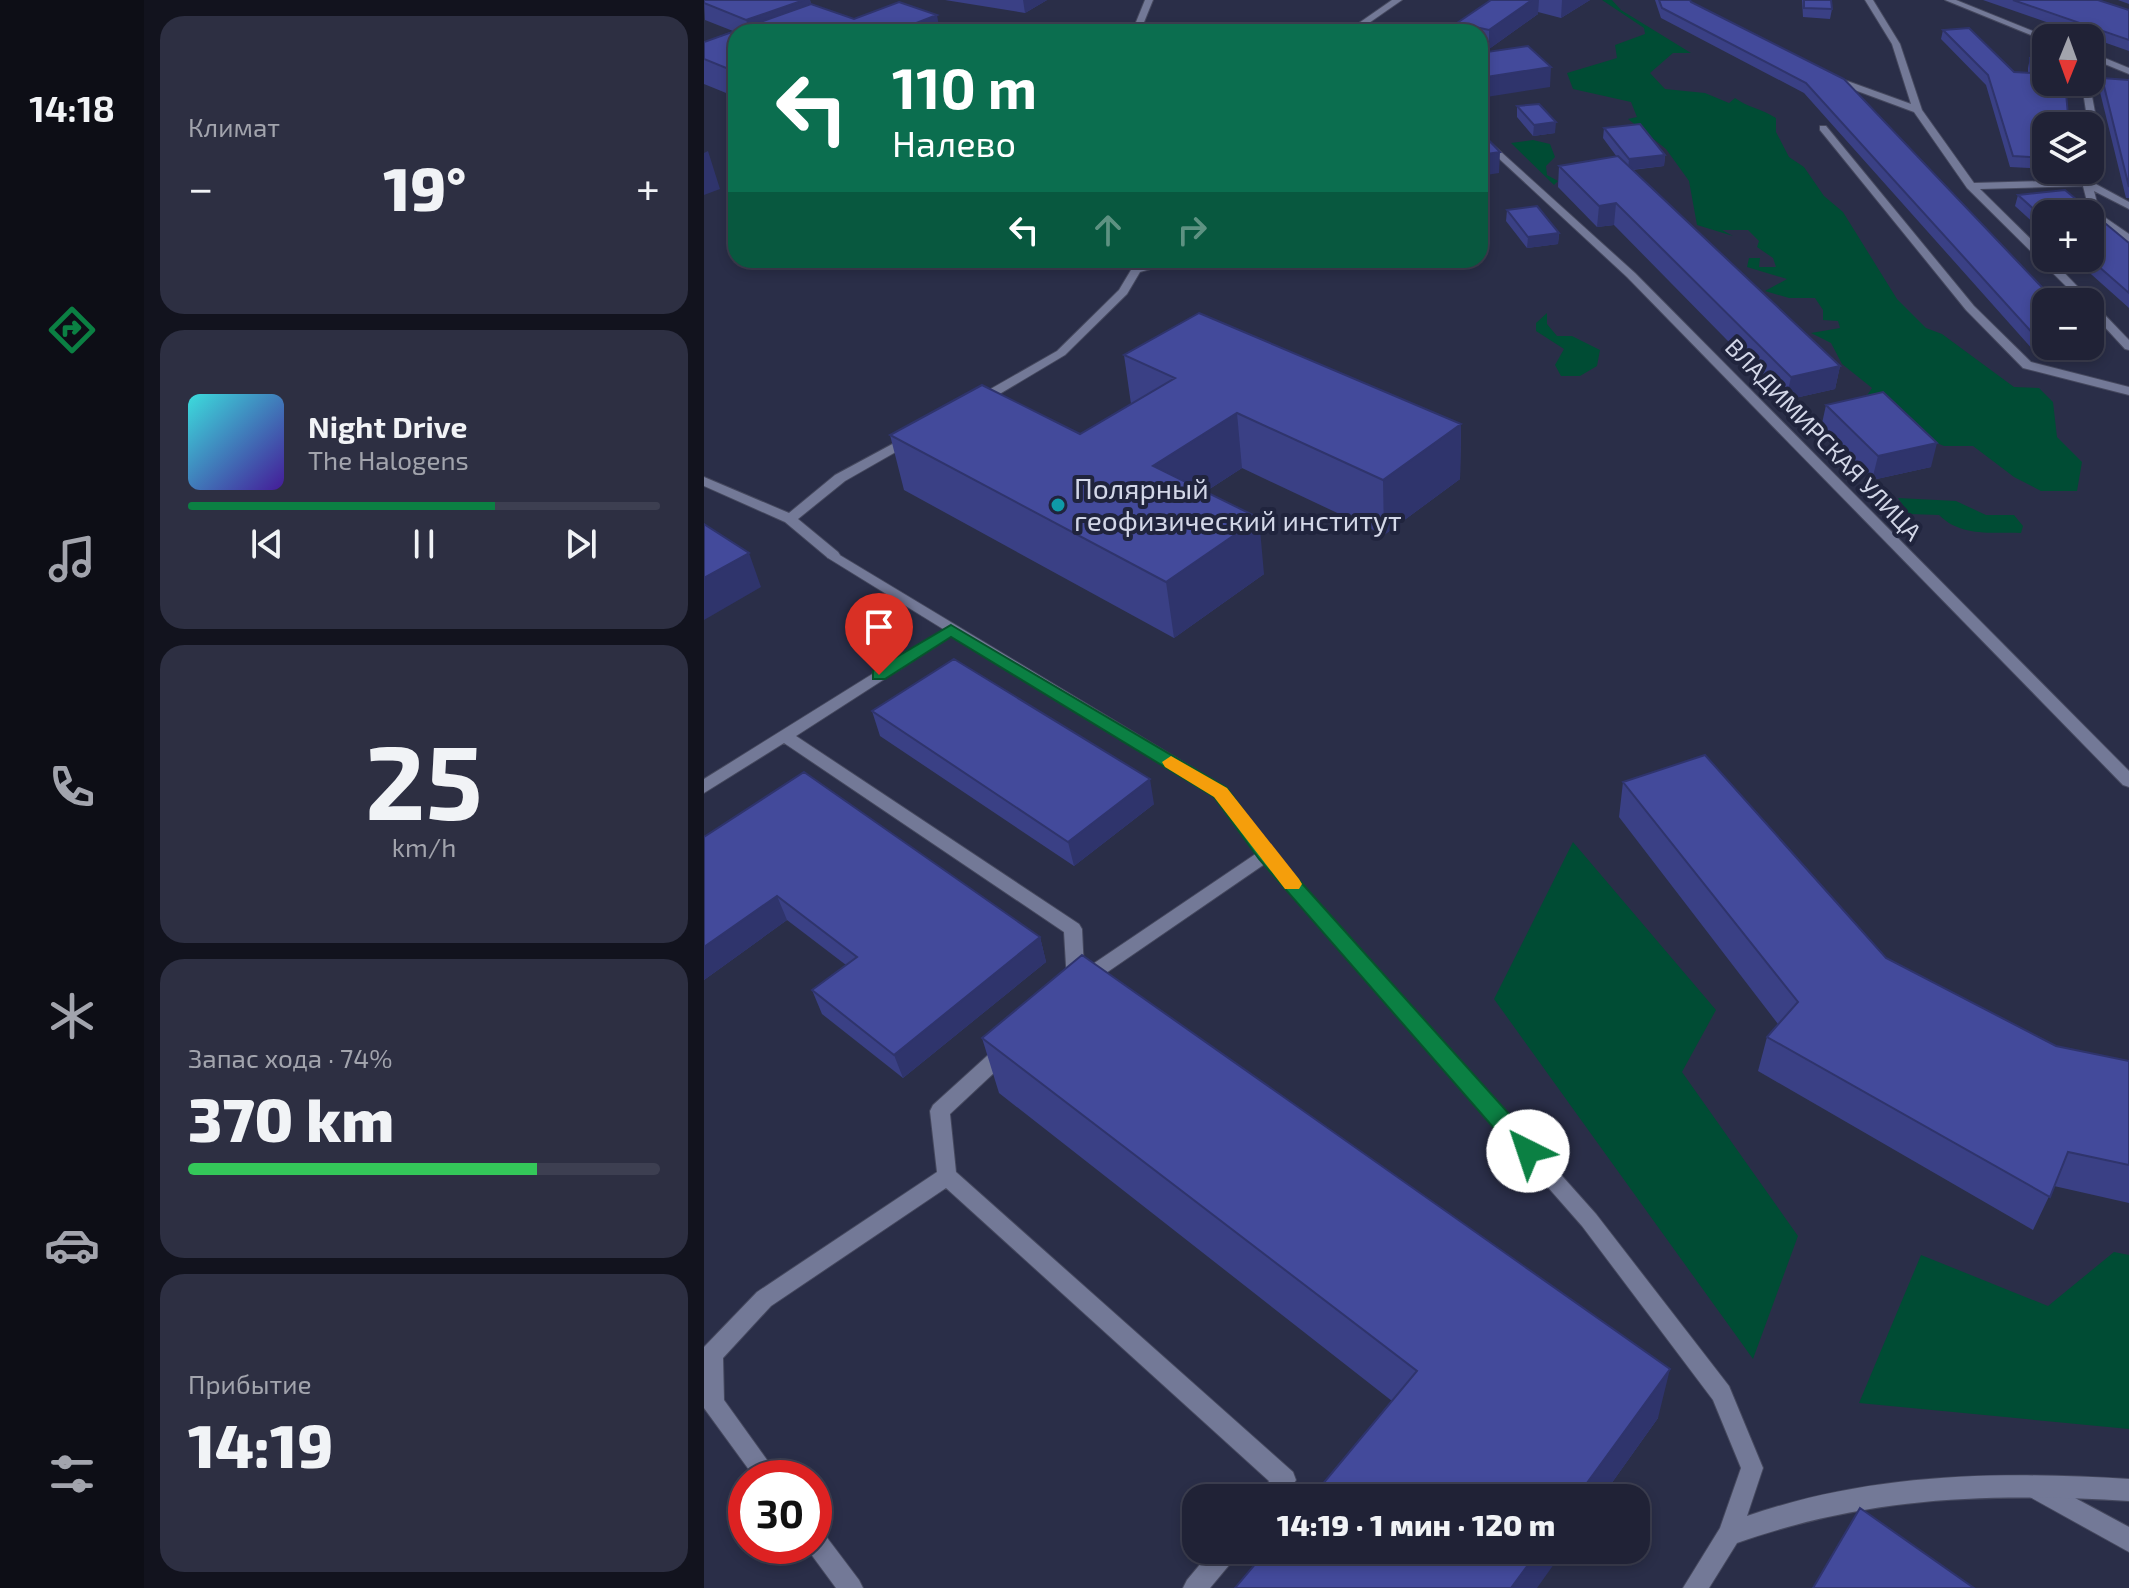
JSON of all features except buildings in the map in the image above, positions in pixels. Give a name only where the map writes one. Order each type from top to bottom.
[{"type":"street","points":[[1139,24],[1149,0]]},
{"type":"street","points":[[1362,24],[1398,0]]},
{"type":"street","points":[[1869,0],[1896,44],[1917,110],[1971,186],[2074,288]]},
{"type":"street","points":[[1949,0],[2032,33]]},
{"type":"street","points":[[2104,61],[2129,71]]},
{"type":"street","points":[[1822,73],[1849,88],[1917,110]]},
{"type":"street","points":[[2089,98],[2091,112]]},
{"type":"street","points":[[1823,128],[1970,308],[2027,365],[2129,391]]},
{"type":"street","name":"ВЛАДИМИРСКАЯ УЛИЦА","points":[[1488,143],[1631,275],[2129,781]]},
{"type":"street","points":[[1971,186],[2048,184]]},
{"type":"street","points":[[2087,184],[2095,215],[2129,239]]},
{"type":"street","points":[[2089,184],[2129,206]]},
{"type":"street","points":[[970,406],[1061,353],[1123,292],[1137,268]]},
{"type":"street","points":[[2104,320],[2129,347]]},
{"type":"street","points":[[790,519],[840,478],[918,435]]},
{"type":"street","points":[[704,481],[790,519],[833,555],[951,630],[1220,792],[1266,855],[1589,1220],[1721,1393],[1752,1468],[1729,1534],[1695,1588]]},
{"type":"street","points":[[704,787],[951,630]]},
{"type":"street","points":[[783,735],[1073,929],[1071,989],[1266,855]]},
{"type":"street","points":[[1020,1037],[940,1111],[947,1176],[1285,1480],[1282,1484]]},
{"type":"street","points":[[756,1460],[713,1403],[708,1349],[764,1299],[947,1176]]},
{"type":"street","points":[[1729,1534],[1789,1510],[1894,1490],[2027,1483],[2129,1490]]},
{"type":"street","points":[[2027,1483],[2129,1540]]},
{"type":"street","points":[[832,1563],[851,1588]]},
{"type":"street","points":[[1195,1588],[1215,1564]]},
{"type":"green space","points":[[1602,0],[1612,0],[1621,10],[1691,53],[1673,53],[1650,73],[1665,89],[1705,93],[1729,103],[1735,98],[1776,118],[1776,132],[1789,157],[1804,167],[1824,196],[1843,212],[1897,299],[1926,328],[1942,334],[2014,387],[2039,388],[2053,402],[2057,437],[2082,462],[2077,491],[2041,491],[2014,477],[1973,446],[1944,446],[1920,436],[1912,419],[1893,427],[1864,400],[1872,388],[1842,364],[1831,343],[1811,333],[1840,328],[1838,321],[1823,320],[1823,310],[1815,298],[1789,298],[1765,291],[1787,279],[1747,267],[1749,258],[1760,258],[1759,267],[1776,267],[1773,258],[1757,247],[1759,241],[1748,230],[1722,230],[1733,236],[1697,225],[1689,181],[1666,149],[1628,119],[1637,117],[1631,102],[1573,89],[1567,73],[1617,58],[1615,45],[1645,34],[1644,28]]},
{"type":"green space","points":[[1533,140],[1550,144],[1555,157],[1546,166],[1547,175],[1558,181],[1554,185],[1511,143]]},
{"type":"green space","points":[[1547,313],[1547,324],[1557,336],[1572,336],[1600,350],[1597,366],[1580,376],[1561,376],[1555,365],[1564,349],[1536,331],[1536,323]]},
{"type":"green space","points":[[1898,498],[1956,501],[1986,515],[2014,515],[2023,526],[2021,533],[1967,530],[1939,515],[1909,514]]},
{"type":"green space","points":[[1573,842],[1716,1010],[1682,1072],[1798,1236],[1753,1359],[1494,999]]},
{"type":"green space","points":[[2114,1252],[2129,1255],[2129,1429],[1859,1403],[1921,1255],[2048,1306]]},
{"type":"slow traffic","points":[[1171,762],[1220,792],[1266,855],[1292,884]]},
{"type":"place","name":"Полярный геофизический институт","points":[[1058,505]]},
{"type":"route","points":[[879,675],[951,630],[1220,792],[1266,855],[1528,1151]]}]
